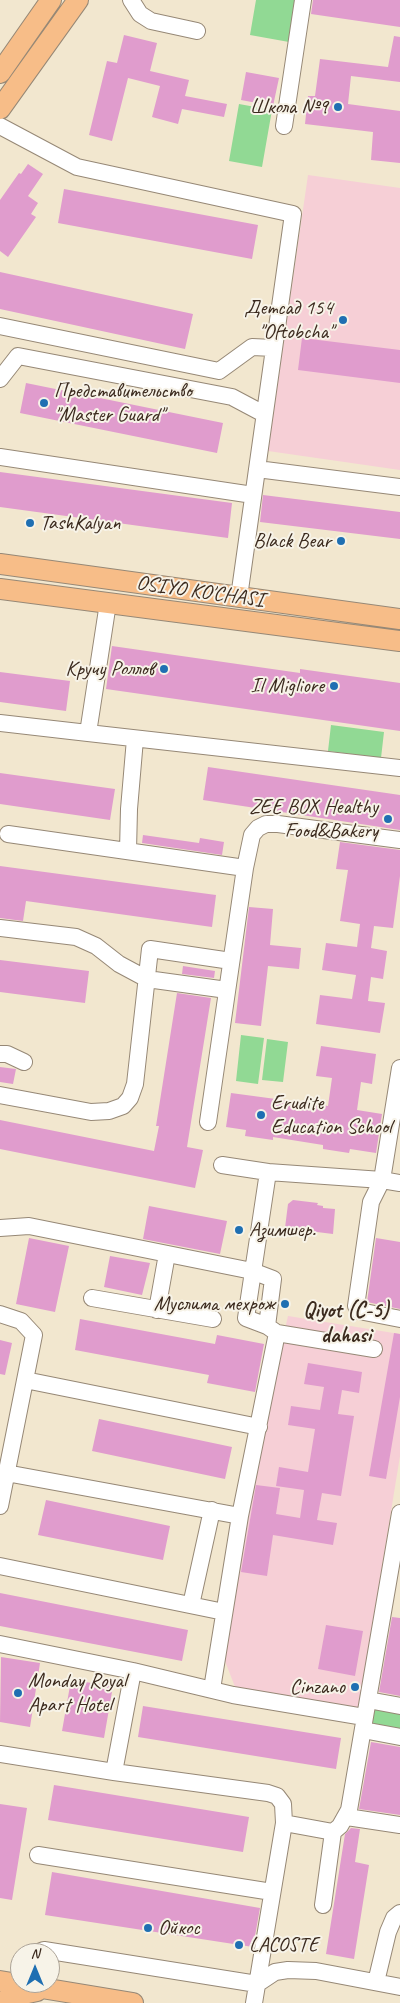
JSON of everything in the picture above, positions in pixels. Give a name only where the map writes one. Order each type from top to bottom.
[{"type":"main road","points":[[0,73],[51,0]]},
{"type":"main road","points":[[0,109],[78,0]]},
{"type":"main road","name":"OSIYO KO'CHASI","points":[[0,564],[400,619]]},
{"type":"main road","name":"OSIYO KO'CHASI","points":[[0,589],[400,641]]},
{"type":"main road","points":[[60,1991],[133,2003]]},
{"type":"main road","points":[[0,2003],[20,1993]]},
{"type":"street","points":[[130,0],[140,14],[151,21],[197,31]]},
{"type":"street","points":[[284,126],[303,0]]},
{"type":"street","points":[[0,126],[77,167],[293,214],[239,597]]},
{"type":"street","points":[[0,326],[219,371],[252,347],[274,348]]},
{"type":"street","points":[[0,379],[18,356],[232,397],[264,414]]},
{"type":"street","points":[[0,457],[253,496]]},
{"type":"street","points":[[257,469],[400,487]]},
{"type":"street","points":[[88,733],[108,603]]},
{"type":"street","points":[[0,723],[400,768]]},
{"type":"street","points":[[128,851],[129,808],[135,738]]},
{"type":"street","points":[[208,1122],[245,868],[252,835],[258,828],[266,824],[278,824],[400,840]]},
{"type":"street","points":[[8,834],[245,868]]},
{"type":"street","points":[[0,928],[76,937],[96,946],[119,964],[147,979],[228,990]]},
{"type":"street","points":[[0,1095],[92,1112],[109,1111],[123,1106],[130,1098],[135,1084],[150,949],[232,961]]},
{"type":"street","points":[[0,1054],[7,1054],[24,1062]]},
{"type":"street","points":[[400,1068],[382,1180],[372,1202],[356,1306],[359,1311],[400,1319]]},
{"type":"street","points":[[222,1165],[268,1172],[400,1183]]},
{"type":"street","points":[[268,1172],[246,1318],[272,1329],[374,1349]]},
{"type":"street","points":[[0,1228],[29,1226],[252,1271],[273,1279],[272,1329],[259,1427],[240,1516],[212,1689]]},
{"type":"street","points":[[157,1310],[166,1254]]},
{"type":"street","points":[[92,1298],[213,1319]]},
{"type":"street","points":[[0,1314],[21,1321],[34,1335],[0,1502]]},
{"type":"street","points":[[25,1380],[259,1427]]},
{"type":"street","points":[[6,1473],[240,1516]]},
{"type":"street","points":[[191,1606],[212,1510]]},
{"type":"street","points":[[324,1905],[333,1832],[347,1817],[368,1700],[392,1607],[400,1513]]},
{"type":"street","points":[[0,1566],[224,1612]]},
{"type":"street","points":[[0,1644],[133,1671],[363,1724],[400,1737]]},
{"type":"street","points":[[114,1772],[133,1671]]},
{"type":"street","points":[[368,1700],[400,1706]]},
{"type":"street","points":[[0,1754],[268,1793],[276,1796],[283,1804],[284,1823],[254,2003]]},
{"type":"street","points":[[347,1817],[400,1825]]},
{"type":"street","points":[[284,1823],[333,1832]]},
{"type":"street","points":[[38,1855],[272,1892]]},
{"type":"street","points":[[376,1982],[388,1932],[394,1918],[400,1913]]},
{"type":"street","points":[[60,1953],[257,1984],[274,1972],[288,1970],[316,1971],[400,1987]]},
{"type":"shaded area","name":"Детсад 154 \"Oftobcha\"","points":[[308,175],[400,188],[400,470],[268,451]]},
{"type":"shaded area","points":[[288,1316],[400,1334],[400,1456],[358,1714],[237,1692],[223,1656],[247,1490]]},
{"type":"green space","points":[[256,0],[297,0],[289,42],[250,35]]},
{"type":"green space","points":[[239,104],[272,110],[262,167],[229,161]]},
{"type":"green space","points":[[331,725],[384,732],[381,758],[328,751]]},
{"type":"green space","points":[[241,1035],[264,1038],[258,1084],[236,1081]]},
{"type":"green space","points":[[267,1039],[288,1042],[283,1082],[262,1080]]},
{"type":"green space","points":[[373,1705],[400,1710],[400,1733],[369,1728]]},
{"type":"building","points":[[313,0],[400,0],[400,27],[311,14]]},
{"type":"building","points":[[124,35],[157,43],[150,71],[189,80],[185,96],[227,104],[224,117],[182,109],[178,124],[152,117],[160,86],[128,78],[112,141],[89,135],[107,61],[117,63]]},
{"type":"building","name":"Школа №9","points":[[394,36],[400,37],[400,82],[351,76],[348,104],[400,111],[400,163],[371,160],[373,132],[305,124],[308,96],[315,96],[320,59],[388,67]]},
{"type":"building","points":[[246,72],[279,78],[273,106],[241,100]]},
{"type":"building","points":[[28,164],[43,174],[28,196],[38,203],[31,214],[36,217],[8,257],[0,251],[0,200],[19,173],[21,174]]},
{"type":"building","points":[[64,189],[258,225],[252,259],[58,223]]},
{"type":"building","points":[[0,272],[193,314],[185,349],[0,309]]},
{"type":"building","points":[[302,338],[400,350],[400,383],[298,370]]},
{"type":"building","points":[[26,383],[223,423],[217,453],[20,413]]},
{"type":"building","points":[[0,472],[232,503],[228,538],[0,507]]},
{"type":"building","points":[[263,495],[400,512],[400,539],[260,522]]},
{"type":"building","points":[[112,646],[300,673],[300,669],[400,683],[400,731],[106,689]]},
{"type":"building","points":[[0,672],[70,681],[66,711],[0,702]]},
{"type":"building","points":[[208,767],[400,795],[400,830],[203,800]]},
{"type":"building","points":[[0,773],[115,789],[110,820],[0,804]]},
{"type":"building","points":[[143,835],[199,843],[200,838],[224,842],[222,855],[142,843]]},
{"type":"building","points":[[340,842],[400,850],[400,876],[393,928],[374,926],[371,948],[387,951],[383,979],[371,977],[368,1001],[385,1003],[380,1033],[316,1024],[320,995],[352,999],[356,975],[322,970],[326,943],[357,947],[360,924],[340,921],[348,870],[336,869]]},
{"type":"building","points":[[0,866],[216,895],[212,927],[26,901],[23,921],[0,918]]},
{"type":"building","points":[[249,907],[273,909],[270,945],[301,948],[299,969],[268,966],[261,1026],[235,1023]]},
{"type":"building","points":[[0,960],[89,971],[85,1003],[0,992]]},
{"type":"building","points":[[183,966],[215,971],[214,978],[182,974]]},
{"type":"building","points":[[177,993],[211,998],[187,1147],[203,1150],[195,1188],[0,1149],[0,1120],[154,1151],[159,1126],[156,1126]]},
{"type":"building","points":[[321,1046],[376,1054],[372,1084],[361,1082],[357,1110],[382,1114],[376,1153],[350,1149],[349,1153],[323,1149],[323,1145],[273,1137],[273,1140],[245,1136],[246,1130],[226,1127],[231,1093],[328,1106],[332,1078],[316,1076]]},
{"type":"building","points":[[0,1067],[16,1069],[13,1084],[0,1082]]},
{"type":"building","points":[[293,1200],[318,1203],[317,1205],[323,1206],[323,1208],[335,1209],[333,1234],[285,1228],[288,1204]]},
{"type":"building","points":[[149,1206],[227,1221],[220,1254],[143,1239]]},
{"type":"building","points":[[29,1238],[69,1246],[55,1312],[16,1304]]},
{"type":"building","points":[[376,1238],[400,1242],[400,1309],[367,1302]]},
{"type":"building","points":[[110,1256],[150,1263],[142,1295],[104,1287]]},
{"type":"building","points":[[80,1319],[215,1344],[217,1335],[264,1344],[255,1392],[207,1383],[209,1375],[75,1350]]},
{"type":"building","points":[[394,1333],[400,1334],[400,1397],[386,1479],[369,1476]]},
{"type":"building","points":[[0,1340],[12,1343],[5,1375],[0,1374]]},
{"type":"building","points":[[308,1363],[362,1372],[359,1393],[342,1390],[338,1414],[354,1416],[341,1496],[322,1493],[317,1520],[337,1523],[333,1545],[273,1535],[267,1576],[241,1572],[256,1485],[280,1488],[276,1514],[300,1518],[304,1490],[276,1486],[279,1467],[308,1472],[315,1429],[288,1425],[291,1406],[320,1410],[324,1387],[304,1384]]},
{"type":"building","points":[[99,1419],[232,1447],[225,1479],[92,1451]]},
{"type":"building","points":[[46,1500],[170,1526],[163,1560],[38,1535]]},
{"type":"building","points":[[0,1593],[188,1630],[182,1661],[0,1626]]},
{"type":"building","points":[[392,1617],[400,1618],[400,1696],[379,1692]]},
{"type":"building","points":[[326,1625],[363,1631],[355,1676],[318,1669]]},
{"type":"building","name":"Monday Royal Apart Hotel","points":[[1,1657],[40,1663],[30,1727],[0,1722]]},
{"type":"building","points":[[71,1680],[113,1686],[104,1738],[62,1731]]},
{"type":"building","points":[[143,1706],[341,1738],[336,1769],[138,1737]]},
{"type":"building","points":[[371,1742],[400,1747],[400,1815],[359,1809]]},
{"type":"building","points":[[54,1785],[249,1817],[243,1852],[48,1820]]},
{"type":"building","points":[[0,1804],[27,1808],[12,1900],[0,1898]]},
{"type":"building","points":[[351,1828],[360,1829],[355,1862],[369,1865],[354,1959],[326,1954],[345,1834]]},
{"type":"building","points":[[52,1872],[260,1908],[253,1947],[45,1915]]},
{"type":"place","name":"Школа №9","points":[[338,107]]},
{"type":"place","name":"Детсад 154 \"Oftobcha\"","points":[[343,320]]},
{"type":"place","name":"Представительство \"Master Guard\"","points":[[44,403]]},
{"type":"place","name":"TashKalyan","points":[[30,523]]},
{"type":"place","name":"Black Bear","points":[[341,541]]},
{"type":"place","name":"Кручу Роллов","points":[[164,669]]},
{"type":"place","name":"Il Migliore","points":[[334,686]]},
{"type":"place","name":"ZEE BOX Healthy Food&Bakery","points":[[388,819]]},
{"type":"place","name":"Erudite Education School","points":[[261,1115]]},
{"type":"place","name":"Азимшер.","points":[[239,1230]]},
{"type":"place","name":"Муслима мехрож","points":[[285,1304]]},
{"type":"place","name":"Cinzano","points":[[355,1687]]},
{"type":"place","name":"Monday Royal Apart Hotel","points":[[18,1693]]},
{"type":"place","name":"Ойкос","points":[[148,1928]]},
{"type":"place","name":"LACOSTE","points":[[239,1945]]},
{"type":"district","name":"Qiyot (C-5) dahasi","points":[[346,1324]]}]
